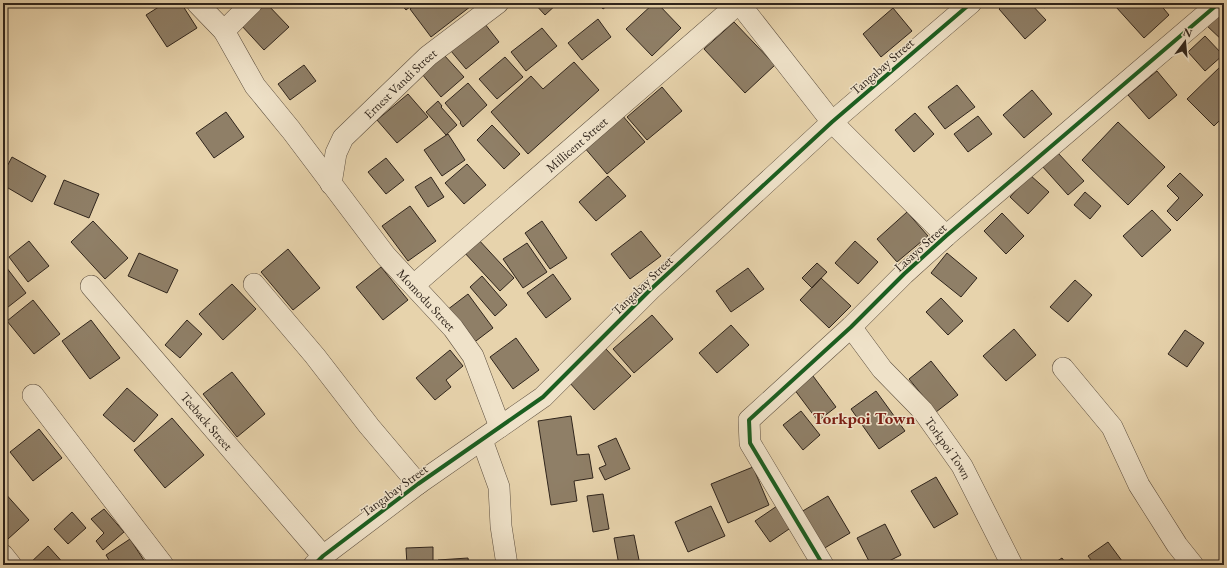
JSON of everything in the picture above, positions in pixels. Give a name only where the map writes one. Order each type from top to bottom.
[{"type":"street","name":"Momodu Street","points":[[197,3],[224,31],[254,86],[291,130],[386,256],[453,328],[473,356],[500,428]]},
{"type":"street","points":[[224,31],[252,3]]},
{"type":"street","name":"Ernest Vandi Street","points":[[332,184],[336,153],[343,138],[428,56],[498,3]]},
{"type":"street","points":[[739,3],[832,122],[946,236]]},
{"type":"street","name":"Millicent Street","points":[[414,285],[739,3]]},
{"type":"street","name":"Tangabay Street","points":[[319,560],[418,484],[543,397],[650,290],[832,122],[971,3]]},
{"type":"street","name":"Lasayo Street","points":[[823,565],[750,443],[748,420],[850,327],[904,274],[946,236],[1219,3]]},
{"type":"street","points":[[254,284],[315,356],[369,426],[418,484]]},
{"type":"street","name":"Teeback Street","points":[[91,286],[319,560]]},
{"type":"street","name":"Torkpoi Town","points":[[850,327],[882,369],[923,411],[962,466],[1012,565]]},
{"type":"street","points":[[1063,368],[1112,427],[1139,485],[1177,545],[1193,565]]},
{"type":"street","points":[[33,395],[163,565]]},
{"type":"street","points":[[482,440],[499,487],[501,526],[507,565]]},
{"type":"street","points":[[3,555],[11,565]]},
{"type":"building","points":[[165,3],[181,3],[197,28],[167,47],[146,15]]},
{"type":"building","points":[[265,3],[289,27],[264,50],[241,25]]},
{"type":"building","points":[[400,3],[415,3],[406,10]]},
{"type":"building","points":[[417,3],[475,3],[431,37],[410,9]]},
{"type":"building","points":[[534,3],[558,3],[545,15]]},
{"type":"building","points":[[598,3],[611,3],[603,9]]},
{"type":"building","points":[[654,3],[657,3],[681,28],[652,56],[626,29]]},
{"type":"building","points":[[1005,3],[1030,3],[1046,20],[1025,39],[999,9]]},
{"type":"building","points":[[1039,3],[1050,3],[1044,8]]},
{"type":"building","points":[[1120,3],[1159,3],[1169,15],[1144,38],[1116,7]]},
{"type":"building","points":[[1224,4],[1224,42],[1205,24]]},
{"type":"building","points":[[893,8],[912,31],[881,57],[863,34]]},
{"type":"building","points":[[598,19],[611,37],[582,60],[568,43]]},
{"type":"building","points":[[734,22],[775,65],[745,93],[704,49]]},
{"type":"building","points":[[485,24],[499,42],[466,69],[451,51]]},
{"type":"building","points":[[542,28],[557,46],[526,71],[511,52]]},
{"type":"building","points":[[1205,36],[1223,55],[1205,71],[1188,52]]},
{"type":"building","points":[[444,55],[464,77],[441,97],[422,74]]},
{"type":"building","points":[[505,57],[523,77],[497,99],[479,79]]},
{"type":"building","points":[[574,62],[599,90],[528,154],[491,112],[531,76],[543,89]]},
{"type":"building","points":[[304,65],[316,81],[290,100],[278,84]]},
{"type":"building","points":[[1222,65],[1224,67],[1224,116],[1214,126],[1187,99]]},
{"type":"building","points":[[1157,71],[1177,95],[1149,119],[1128,95]]},
{"type":"building","points":[[468,83],[487,105],[463,127],[460,123],[461,122],[445,103]]},
{"type":"building","points":[[957,85],[975,107],[945,129],[928,107]]},
{"type":"building","points":[[662,87],[682,111],[647,140],[627,117]]},
{"type":"building","points":[[1032,90],[1052,114],[1024,138],[1003,115]]},
{"type":"building","points":[[408,94],[428,117],[397,143],[377,120]]},
{"type":"building","points":[[438,101],[442,106],[441,107],[457,125],[446,135],[426,112]]},
{"type":"building","points":[[226,112],[244,137],[214,158],[196,133]]},
{"type":"building","points":[[915,113],[934,134],[914,152],[895,130]]},
{"type":"building","points":[[622,115],[645,142],[607,174],[584,147]]},
{"type":"building","points":[[978,116],[992,134],[968,152],[954,134]]},
{"type":"building","points":[[1118,122],[1165,167],[1128,205],[1082,160]]},
{"type":"building","points":[[492,125],[520,154],[504,169],[477,140]]},
{"type":"building","points":[[448,134],[465,160],[442,176],[424,150]]},
{"type":"building","points":[[1058,153],[1084,181],[1068,195],[1042,166]]},
{"type":"building","points":[[12,157],[46,176],[32,202],[3,185],[3,174]]},
{"type":"building","points":[[386,158],[404,180],[386,194],[368,172]]},
{"type":"building","points":[[467,164],[486,185],[464,204],[445,183]]},
{"type":"building","points":[[1180,173],[1203,195],[1177,221],[1167,211],[1179,198],[1167,186]]},
{"type":"building","points":[[1030,175],[1049,192],[1028,214],[1010,197]]},
{"type":"building","points":[[608,176],[626,196],[596,221],[579,202]]},
{"type":"building","points":[[431,177],[444,197],[428,207],[415,187]]},
{"type":"building","points":[[64,180],[99,194],[89,218],[54,204]]},
{"type":"building","points":[[1085,192],[1101,206],[1090,219],[1074,205]]},
{"type":"building","points":[[410,206],[436,241],[408,261],[382,226]]},
{"type":"building","points":[[1152,210],[1171,230],[1142,257],[1123,236]]},
{"type":"building","points":[[907,212],[928,236],[897,262],[877,239]]},
{"type":"building","points":[[1002,213],[1024,236],[1006,254],[984,231]]},
{"type":"building","points":[[93,221],[128,258],[105,279],[71,242]]},
{"type":"building","points":[[542,221],[567,258],[550,269],[525,233]]},
{"type":"building","points":[[641,231],[661,256],[630,279],[611,254]]},
{"type":"building","points":[[477,238],[514,278],[500,291],[463,251]]},
{"type":"building","points":[[29,241],[49,266],[28,282],[9,257]]},
{"type":"building","points":[[855,241],[878,262],[858,284],[835,263]]},
{"type":"building","points":[[527,243],[547,272],[523,288],[503,259]]},
{"type":"building","points":[[288,249],[320,288],[293,310],[261,272]]},
{"type":"building","points":[[139,253],[178,270],[167,293],[128,276]]},
{"type":"building","points":[[947,253],[977,278],[961,297],[931,273]]},
{"type":"building","points":[[3,263],[26,293],[3,311]]},
{"type":"building","points":[[817,263],[827,272],[812,288],[802,278]]},
{"type":"building","points":[[381,267],[408,300],[383,320],[356,287]]},
{"type":"building","points":[[748,268],[764,289],[731,312],[716,291]]},
{"type":"building","points":[[553,274],[571,299],[546,318],[527,293]]},
{"type":"building","points":[[482,276],[507,305],[495,316],[470,287]]},
{"type":"building","points":[[821,278],[851,306],[829,328],[800,300]]},
{"type":"building","points":[[1075,280],[1092,295],[1068,322],[1050,307]]},
{"type":"building","points":[[232,284],[256,309],[223,340],[199,314]]},
{"type":"building","points":[[468,294],[493,328],[472,344],[447,310]]},
{"type":"building","points":[[941,298],[963,321],[948,335],[926,312]]},
{"type":"building","points":[[33,300],[60,334],[34,354],[7,321]]},
{"type":"building","points":[[652,315],[673,339],[634,373],[613,349]]},
{"type":"building","points":[[91,320],[120,358],[90,379],[62,341]]},
{"type":"building","points":[[187,320],[202,334],[180,358],[165,345]]},
{"type":"building","points":[[731,325],[749,345],[717,373],[699,353]]},
{"type":"building","points":[[1014,329],[1036,355],[1006,381],[983,356]]},
{"type":"building","points":[[1185,330],[1204,343],[1187,367],[1168,354]]},
{"type":"building","points":[[516,338],[539,370],[513,389],[490,357]]},
{"type":"building","points":[[606,349],[631,376],[594,410],[569,382]]},
{"type":"building","points":[[450,350],[463,366],[446,380],[451,387],[435,400],[416,378]]},
{"type":"building","points":[[931,361],[958,395],[936,412],[909,379]]},
{"type":"building","points":[[232,372],[265,414],[237,437],[203,394]]},
{"type":"building","points":[[813,376],[836,407],[818,421],[794,389]]},
{"type":"building","points":[[127,388],[158,415],[134,442],[103,415]]},
{"type":"building","points":[[876,391],[905,431],[879,449],[851,409]]},
{"type":"building","points":[[801,411],[820,435],[803,450],[783,425]]},
{"type":"building","points":[[571,416],[577,455],[589,454],[593,478],[574,481],[577,501],[551,505],[538,421]]},
{"type":"building","points":[[172,418],[204,455],[165,488],[134,450]]},
{"type":"building","points":[[39,429],[62,458],[33,481],[10,452]]},
{"type":"building","points":[[616,438],[630,469],[605,480],[599,468],[606,465],[598,446]]},
{"type":"building","points":[[753,467],[769,505],[728,523],[711,484]]},
{"type":"building","points":[[936,477],[958,514],[934,528],[911,491]]},
{"type":"building","points":[[3,491],[29,520],[8,539],[3,533]]},
{"type":"building","points":[[603,494],[609,529],[593,532],[587,496]]},
{"type":"building","points":[[828,496],[850,533],[823,549],[801,512]]},
{"type":"building","points":[[711,506],[725,536],[688,552],[675,522]]},
{"type":"building","points":[[777,506],[792,527],[770,542],[755,521]]},
{"type":"building","points":[[104,509],[124,532],[103,550],[96,541],[104,533],[91,519]]},
{"type":"building","points":[[72,512],[86,528],[68,544],[54,529]]},
{"type":"building","points":[[885,524],[901,555],[881,565],[871,565],[857,538]]},
{"type":"building","points":[[634,535],[640,565],[619,565],[614,538]]},
{"type":"building","points":[[130,539],[147,565],[112,565],[106,555]]},
{"type":"building","points":[[1108,542],[1125,565],[1095,565],[1088,556]]},
{"type":"building","points":[[48,546],[65,565],[28,565]]},
{"type":"building","points":[[433,547],[433,565],[407,565],[406,548]]},
{"type":"building","points":[[468,558],[469,565],[438,565],[438,560]]},
{"type":"building","points":[[1062,558],[1067,565],[1051,565]]},
{"type":"cycle path","points":[[314,565],[323,556],[418,484],[543,397],[650,290],[832,122],[971,3]]},
{"type":"cycle path","points":[[823,565],[750,443],[749,420],[851,327],[904,274],[946,236],[1219,3]]},
{"type":"district","name":"Torkpoi Town","points":[[864,418]]}]
